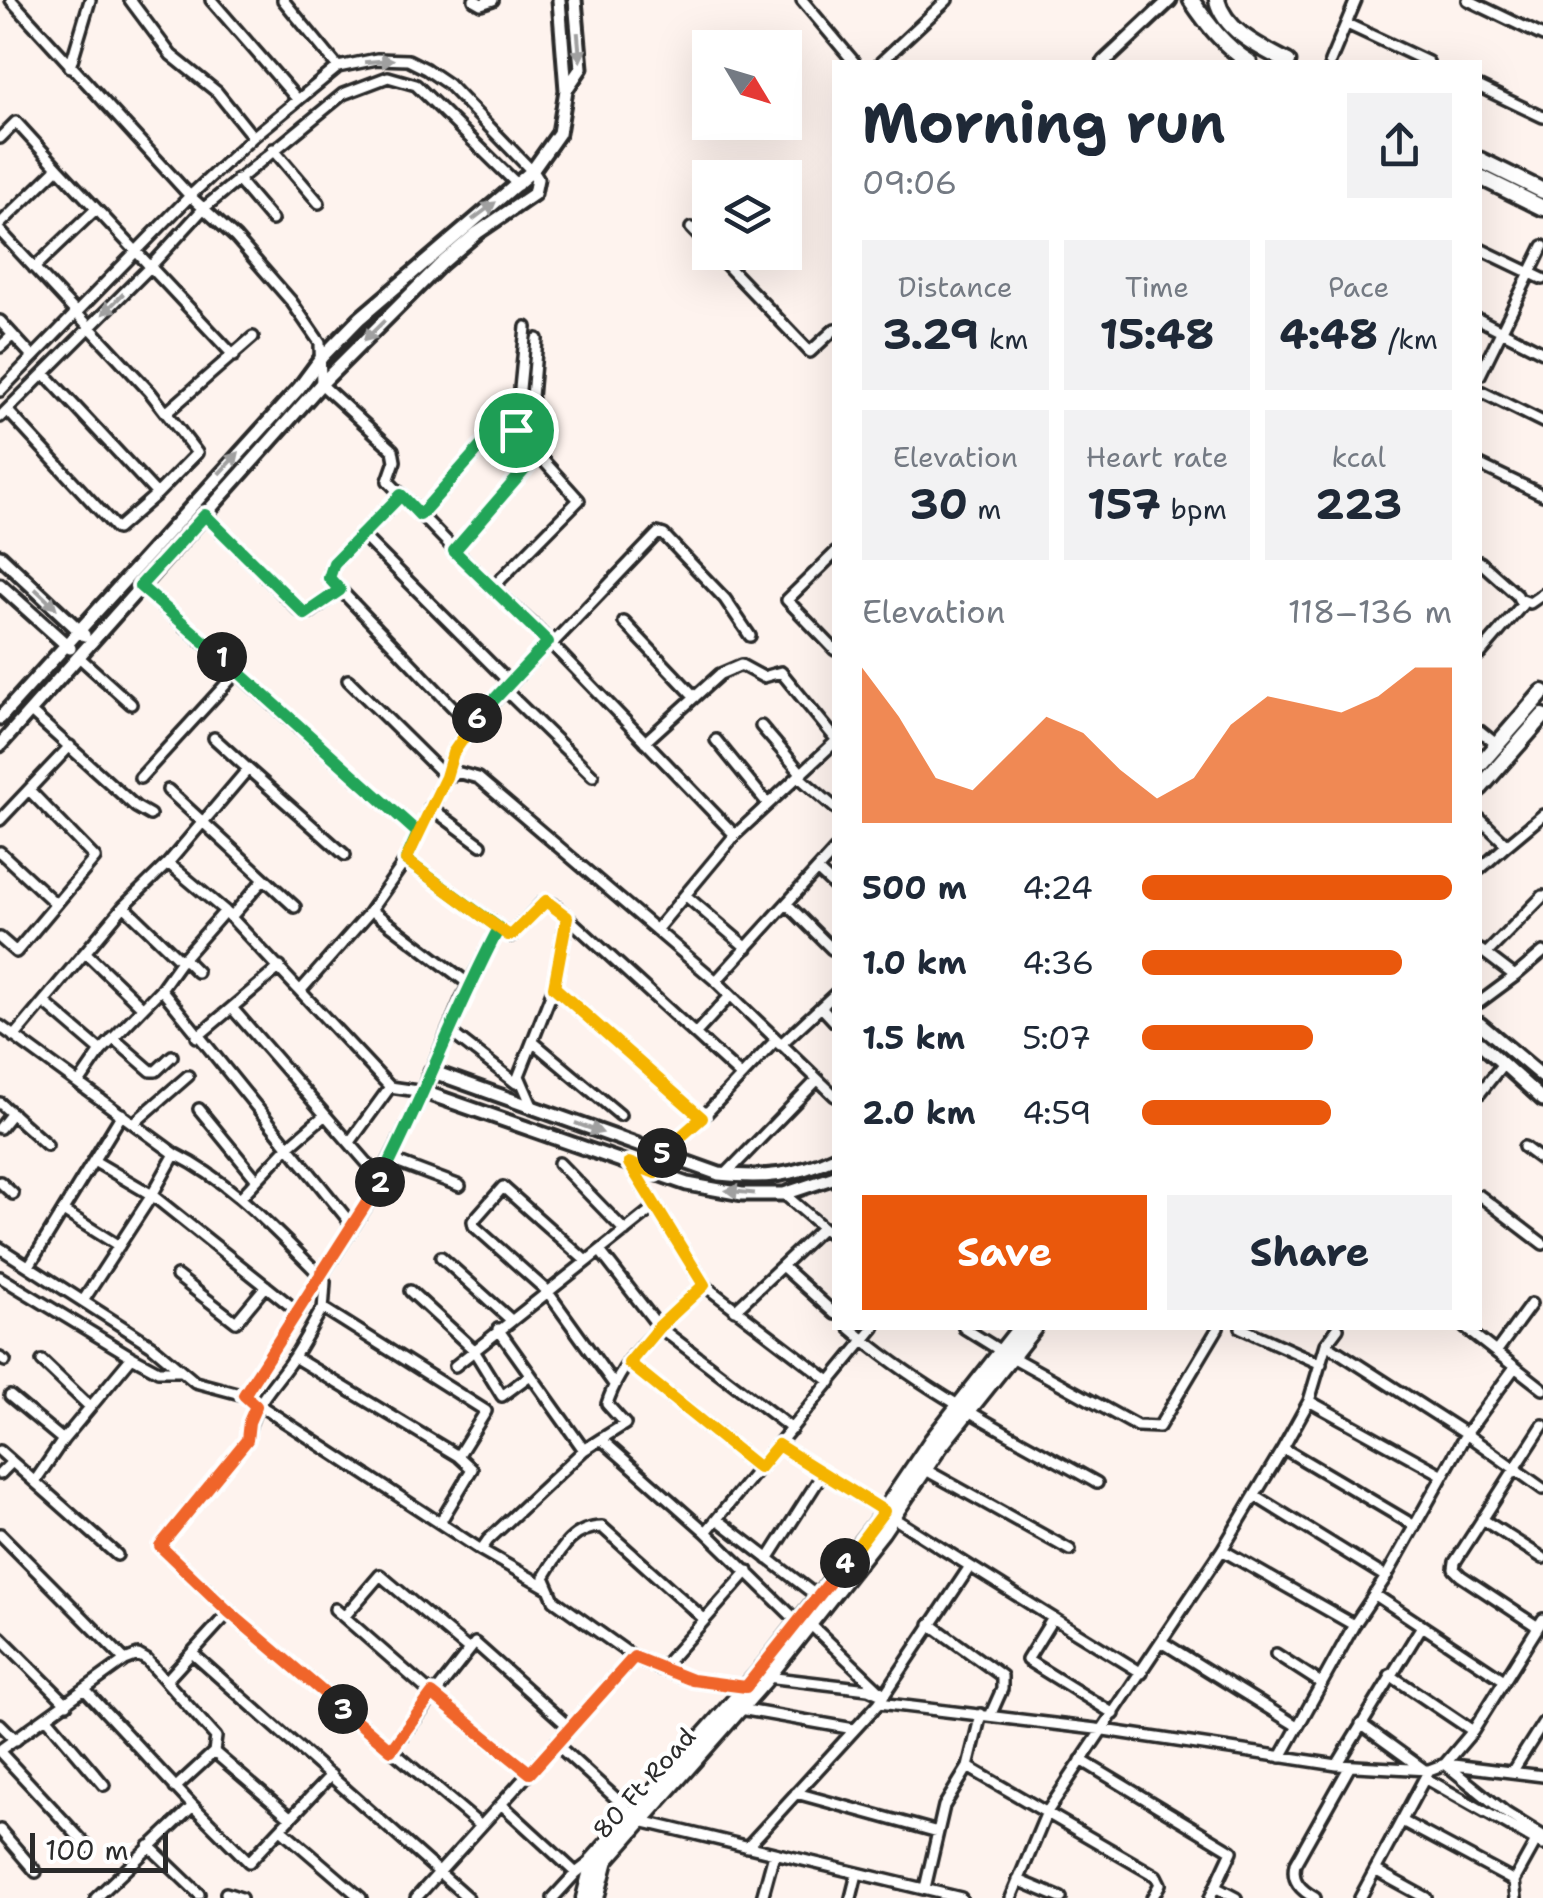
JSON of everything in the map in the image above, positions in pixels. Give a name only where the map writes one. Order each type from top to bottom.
[{"type":"main road","points":[[1191,0],[1210,29],[1247,60]]},
{"type":"main road","points":[[1217,0],[1219,10],[1246,40],[1284,60]]},
{"type":"main road","points":[[1482,161],[1543,191]]},
{"type":"main road","points":[[1482,178],[1543,208]]},
{"type":"main road","points":[[1482,762],[1543,692]]},
{"type":"main road","points":[[1482,786],[1543,716]]},
{"type":"main road","name":"80 Ft Road","points":[[1006,1354],[1019,1330]]},
{"type":"main road","name":"80 Ft Road","points":[[596,1898],[606,1860],[637,1817],[804,1623],[818,1597],[888,1514],[964,1408],[1006,1354],[1032,1330]]},
{"type":"main road","name":"80 Ft Road","points":[[584,1898],[594,1859],[768,1678],[804,1623],[924,1469],[964,1408]]},
{"type":"street","points":[[10,0],[190,196],[236,238],[291,302],[320,343],[322,384],[393,450],[395,460],[388,481],[736,835]]},
{"type":"street","points":[[70,67],[90,0]]},
{"type":"street","points":[[130,0],[172,55],[217,92],[253,137]]},
{"type":"street","points":[[211,0],[298,100]]},
{"type":"street","points":[[283,0],[338,68]]},
{"type":"street","points":[[474,0],[481,4],[493,0]]},
{"type":"street","points":[[0,718],[299,388],[322,357],[360,318],[532,171],[558,133],[566,90],[559,0]]},
{"type":"street","points":[[566,90],[581,68],[575,0]]},
{"type":"street","points":[[802,0],[852,60]]},
{"type":"street","points":[[883,60],[948,0]]},
{"type":"street","points":[[1106,60],[1170,0]]},
{"type":"street","points":[[1331,60],[1354,5],[1342,0]]},
{"type":"street","points":[[1468,0],[1543,36]]},
{"type":"street","points":[[1347,24],[1424,60]]},
{"type":"street","points":[[0,391],[190,196],[253,137],[338,68],[377,58],[408,60],[426,68],[448,84],[537,178],[534,194],[440,264],[322,384],[0,745]]},
{"type":"street","points":[[58,168],[0,228],[34,268],[76,312],[89,327],[166,413],[197,453],[117,529],[4,413],[89,327],[150,267],[204,208],[343,94],[388,78],[416,85],[518,185]]},
{"type":"street","points":[[1482,88],[1543,117]]},
{"type":"street","points":[[0,138],[16,122],[234,356]]},
{"type":"street","points":[[273,150],[320,203]]},
{"type":"street","points":[[237,180],[272,220]]},
{"type":"street","points":[[34,268],[96,209]]},
{"type":"street","points":[[1482,371],[1543,246]]},
{"type":"street","points":[[1482,250],[1543,278]]},
{"type":"street","points":[[731,270],[810,352],[832,333]]},
{"type":"street","points":[[0,321],[33,357]]},
{"type":"street","points":[[1482,321],[1543,352]]},
{"type":"street","points":[[516,430],[526,327]]},
{"type":"street","points":[[0,347],[13,335]]},
{"type":"street","points":[[166,413],[252,337]]},
{"type":"street","points":[[528,443],[537,338]]},
{"type":"street","points":[[44,373],[157,494]]},
{"type":"street","points":[[1482,392],[1543,422]]},
{"type":"street","points":[[420,515],[506,418],[579,500],[493,588]]},
{"type":"street","points":[[454,551],[538,454]]},
{"type":"street","points":[[1482,466],[1543,495]]},
{"type":"street","points":[[401,495],[334,563],[328,574],[470,724]]},
{"type":"street","points":[[205,515],[300,612],[311,612],[340,590]]},
{"type":"street","points":[[301,990],[371,910],[406,860],[446,777],[453,753],[470,724],[658,532],[725,599],[750,636]]},
{"type":"street","points":[[362,535],[592,776]]},
{"type":"street","points":[[0,556],[92,642]]},
{"type":"street","points":[[832,560],[787,600],[832,647]]},
{"type":"street","points":[[1482,564],[1522,605],[1482,651]]},
{"type":"street","points":[[0,584],[131,704]]},
{"type":"street","points":[[140,586],[418,833]]},
{"type":"street","points":[[1519,599],[1530,603],[1543,594]]},
{"type":"street","points":[[624,622],[695,697]]},
{"type":"street","points":[[645,742],[734,666],[762,676],[782,672],[832,736]]},
{"type":"street","points":[[140,778],[238,671]]},
{"type":"street","points":[[348,680],[446,777]]},
{"type":"street","points":[[32,713],[136,807],[150,815]]},
{"type":"street","points":[[762,726],[800,775],[832,805]]},
{"type":"street","points":[[1482,733],[1496,744]]},
{"type":"street","points":[[214,738],[345,855]]},
{"type":"street","points":[[716,740],[768,804]]},
{"type":"street","points":[[656,930],[736,835],[832,743]]},
{"type":"street","points":[[0,820],[70,746]]},
{"type":"street","points":[[14,1037],[124,906],[168,864],[248,769]]},
{"type":"street","points":[[446,777],[460,774],[478,778],[716,982],[832,1093]]},
{"type":"street","points":[[0,938],[16,952],[96,858],[29,790]]},
{"type":"street","points":[[168,790],[295,907]]},
{"type":"street","points":[[430,807],[481,845]]},
{"type":"street","points":[[1482,866],[1543,816]]},
{"type":"street","points":[[1482,821],[1507,845]]},
{"type":"street","points":[[0,852],[56,904]]},
{"type":"street","points":[[716,982],[832,853]]},
{"type":"street","points":[[406,860],[499,928],[513,934],[546,901],[742,1076]]},
{"type":"street","points":[[168,864],[228,914],[390,1087],[424,1092],[688,1184],[742,1194],[784,1194],[832,1178]]},
{"type":"street","points":[[816,870],[832,884]]},
{"type":"street","points":[[79,1082],[101,1051],[161,989],[182,960],[264,879]]},
{"type":"street","points":[[685,894],[747,948]]},
{"type":"street","points":[[1515,976],[1483,952],[1543,896]]},
{"type":"street","points":[[787,904],[832,949]]},
{"type":"street","points":[[124,906],[197,972]]},
{"type":"street","points":[[371,910],[469,984]]},
{"type":"street","points":[[449,1031],[516,1083],[554,987],[567,917]]},
{"type":"street","points":[[244,1395],[382,1179],[469,984],[499,928]]},
{"type":"street","points":[[1482,1001],[1543,952]]},
{"type":"street","points":[[86,953],[142,1008]]},
{"type":"street","points":[[198,1036],[280,967]]},
{"type":"street","points":[[554,987],[702,1118]]},
{"type":"street","points":[[161,989],[354,1226]]},
{"type":"street","points":[[695,1034],[730,996]]},
{"type":"street","points":[[655,1173],[661,1154],[778,1042],[832,997]]},
{"type":"street","points":[[45,1003],[101,1051]]},
{"type":"street","points":[[232,1008],[382,1179]]},
{"type":"street","points":[[822,1008],[832,1019]]},
{"type":"street","points":[[0,1026],[241,1198],[325,1282],[323,1311],[256,1406],[247,1440],[160,1546],[229,1612],[481,1826]]},
{"type":"street","points":[[1482,1026],[1543,1077]]},
{"type":"street","points":[[113,1038],[151,1072],[172,1056]]},
{"type":"street","points":[[533,1042],[620,1115]]},
{"type":"street","points":[[1482,1045],[1543,1100]]},
{"type":"street","points":[[1482,1090],[1502,1065]]},
{"type":"street","points":[[432,1071],[725,1175],[762,1178],[810,1169],[832,1158]]},
{"type":"street","points":[[134,1122],[188,1076]]},
{"type":"street","points":[[518,1076],[533,1108]]},
{"type":"street","points":[[725,1175],[817,1080]]},
{"type":"street","points":[[350,1142],[390,1087]]},
{"type":"street","points":[[0,1103],[48,1144]]},
{"type":"street","points":[[199,1109],[257,1180]]},
{"type":"street","points":[[0,1128],[12,1112]]},
{"type":"street","points":[[29,1266],[122,1114]]},
{"type":"street","points":[[241,1198],[288,1147],[325,1115]]},
{"type":"street","points":[[1524,1147],[1543,1161]]},
{"type":"street","points":[[83,1301],[175,1154]]},
{"type":"street","points":[[391,1160],[460,1186]]},
{"type":"street","points":[[94,1161],[152,1195],[297,1311]]},
{"type":"street","points":[[559,1163],[625,1231]]},
{"type":"street","points":[[629,1163],[704,1285],[831,1382]]},
{"type":"street","points":[[0,1182],[13,1194]]},
{"type":"street","points":[[586,1261],[504,1187],[473,1221],[548,1291],[614,1383]]},
{"type":"street","points":[[784,1194],[832,1236]]},
{"type":"street","points":[[1482,1198],[1543,1244]]},
{"type":"street","points":[[455,1366],[656,1206]]},
{"type":"street","points":[[63,1211],[119,1246]]},
{"type":"street","points":[[735,1310],[822,1228]]},
{"type":"street","points":[[0,1248],[151,1345],[195,1382],[244,1395],[481,1550],[546,1587]]},
{"type":"street","points":[[600,1251],[659,1327],[792,1429]]},
{"type":"street","points":[[441,1257],[510,1320]]},
{"type":"street","points":[[783,1267],[832,1311]]},
{"type":"street","points":[[177,1276],[236,1322],[266,1286]]},
{"type":"street","points":[[0,1277],[132,1358],[158,1371],[178,1371]]},
{"type":"street","points":[[481,1550],[584,1450],[625,1424],[607,1404],[614,1383],[659,1327],[704,1285]]},
{"type":"street","points":[[410,1291],[473,1350],[502,1396],[530,1376]]},
{"type":"street","points":[[1496,1352],[1530,1304]]},
{"type":"street","points":[[323,1311],[486,1411],[458,1456]]},
{"type":"street","points":[[498,1330],[584,1450]]},
{"type":"street","points":[[852,1330],[964,1408],[1097,1483]]},
{"type":"street","points":[[706,1532],[872,1330]]},
{"type":"street","points":[[967,1330],[1137,1426],[1159,1426],[1217,1330]]},
{"type":"street","points":[[1245,1330],[1321,1364]]},
{"type":"street","points":[[1011,1898],[1047,1812],[1142,1674],[1283,1448],[1308,1401],[1326,1344],[1336,1330]]},
{"type":"street","points":[[1468,1330],[1543,1389]]},
{"type":"street","points":[[1326,1344],[1543,1489]]},
{"type":"street","points":[[294,1357],[458,1456],[472,1469],[441,1521]]},
{"type":"street","points":[[35,1481],[63,1440],[132,1358]]},
{"type":"street","points":[[42,1361],[90,1407]]},
{"type":"street","points":[[629,1363],[759,1468]]},
{"type":"street","points":[[1281,1757],[1466,1434],[1515,1367]]},
{"type":"street","points":[[10,1396],[63,1440]]},
{"type":"street","points":[[1308,1401],[1443,1475]]},
{"type":"street","points":[[768,1678],[868,1690],[882,1698],[985,1715],[1336,1765],[1426,1772],[1445,1764],[1473,1731],[1540,1623],[1462,1576],[1454,1562],[1543,1425]]},
{"type":"street","points":[[601,1439],[748,1570],[882,1698]]},
{"type":"street","points":[[778,1445],[1142,1674]]},
{"type":"street","points":[[1283,1448],[1414,1526]]},
{"type":"street","points":[[0,1451],[116,1555]]},
{"type":"street","points":[[0,1474],[12,1462]]},
{"type":"street","points":[[924,1469],[1070,1550]]},
{"type":"street","points":[[768,1559],[823,1473]]},
{"type":"street","points":[[1255,1496],[1386,1577]]},
{"type":"street","points":[[717,1519],[818,1597]]},
{"type":"street","points":[[1482,1519],[1543,1558]]},
{"type":"street","points":[[704,1619],[602,1527],[589,1527],[566,1542],[544,1577],[554,1600],[634,1657],[692,1680],[746,1687]]},
{"type":"street","points":[[0,1534],[125,1660]]},
{"type":"street","points":[[1222,1550],[1354,1625]]},
{"type":"street","points":[[747,1847],[882,1698],[969,1568]]},
{"type":"street","points":[[660,1670],[748,1570]]},
{"type":"street","points":[[344,1617],[380,1575],[469,1650]]},
{"type":"street","points":[[1374,1594],[1504,1680]]},
{"type":"street","points":[[335,1609],[530,1773]]},
{"type":"street","points":[[166,1681],[229,1612]]},
{"type":"street","points":[[1053,1618],[1027,1660],[1114,1714]]},
{"type":"street","points":[[925,1888],[944,1806],[968,1767],[985,1715],[1002,1689],[1002,1676],[930,1624]]},
{"type":"street","points":[[1336,1765],[1422,1626]]},
{"type":"street","points":[[0,1637],[67,1704]]},
{"type":"street","points":[[1162,1642],[1296,1726]]},
{"type":"street","points":[[391,1750],[474,1643],[569,1726]]},
{"type":"street","points":[[192,1653],[468,1898]]},
{"type":"street","points":[[1276,1654],[1322,1682]]},
{"type":"street","points":[[89,1848],[0,1751],[125,1660],[138,1655],[147,1660],[216,1737],[214,1752],[175,1788]]},
{"type":"street","points":[[416,1898],[634,1657]]},
{"type":"street","points":[[1390,1675],[1473,1731]]},
{"type":"street","points":[[86,1691],[250,1862],[331,1775]]},
{"type":"street","points":[[740,1709],[854,1729]]},
{"type":"street","points":[[48,1718],[104,1784]]},
{"type":"street","points":[[1512,1772],[1543,1723]]},
{"type":"street","points":[[0,1724],[16,1740]]},
{"type":"street","points":[[1360,1724],[1426,1772],[1541,1837]]},
{"type":"street","points":[[556,1744],[637,1817],[960,1898]]},
{"type":"street","points":[[214,1752],[291,1818]]},
{"type":"street","points":[[1081,1760],[1232,1851],[1210,1898]]},
{"type":"street","points":[[1445,1764],[1543,1776]]},
{"type":"street","points":[[1445,1764],[1541,1837]]},
{"type":"street","points":[[1315,1898],[1302,1891],[1294,1879],[1295,1864],[1350,1766]]},
{"type":"street","points":[[968,1767],[1156,1876],[1160,1884],[1152,1898]]},
{"type":"street","points":[[1360,1898],[1426,1772]]},
{"type":"street","points":[[796,1792],[938,1832]]},
{"type":"street","points":[[500,1804],[576,1873]]},
{"type":"street","points":[[103,1896],[193,1806]]},
{"type":"street","points":[[1402,1821],[1514,1881]]},
{"type":"street","points":[[281,1829],[357,1896]]},
{"type":"street","points":[[0,1830],[36,1872]]},
{"type":"street","points":[[1527,1898],[1516,1896],[1514,1881],[1541,1837]]},
{"type":"street","points":[[149,1846],[199,1894]]},
{"type":"street","points":[[762,1898],[774,1854]]},
{"type":"street","points":[[554,1898],[594,1859]]},
{"type":"street","points":[[1375,1870],[1426,1898]]},
{"type":"street","points":[[851,1898],[857,1874]]},
{"type":"street","points":[[1018,1880],[1061,1898]]},
{"type":"street","points":[[1215,1887],[1236,1898]]},
{"type":"street","points":[[226,1893],[241,1898]]},
{"type":"route","points":[[516,430],[506,418],[420,515],[401,495],[334,563],[328,574],[340,590],[311,612],[300,612],[205,515],[140,586],[418,833],[406,860],[499,928],[462,998],[424,1092],[382,1179],[244,1395],[256,1406],[247,1440],[160,1546],[229,1612],[391,1750],[432,1694],[530,1773],[634,1657],[692,1680],[746,1687],[884,1511],[778,1445],[759,1468],[629,1363],[659,1327],[704,1285],[629,1163],[655,1173],[661,1154],[702,1118],[554,987],[567,917],[553,904],[542,903],[510,936],[406,860],[446,777],[453,753],[470,724],[548,642],[454,551],[538,454],[516,430]]}]
